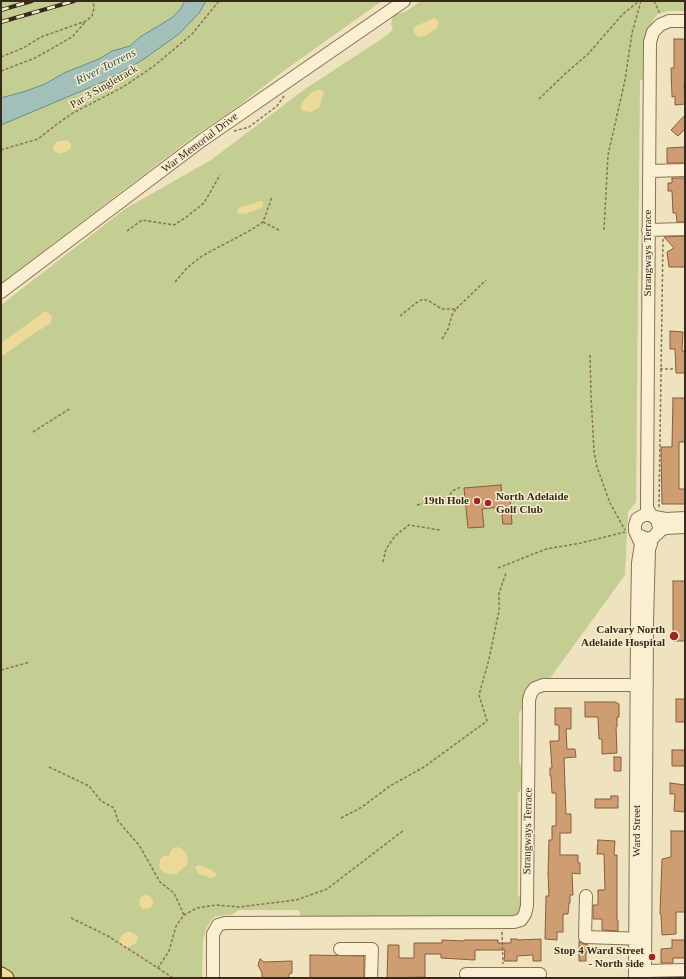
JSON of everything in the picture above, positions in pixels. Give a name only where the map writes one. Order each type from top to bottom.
[{"type":"main road","points":[[1,974],[6,978]]},
{"type":"street","name":"War Memorial Drive","points":[[1,292],[201,141],[404,1]]},
{"type":"street","name":"Strangways Terrace","points":[[651,514],[645,508],[647,500],[650,42],[653,32],[660,25],[674,21]]},
{"type":"street","points":[[649,171],[685,170]]},
{"type":"street","points":[[648,230],[685,229]]},
{"type":"street","points":[[638,535],[648,539],[656,535],[659,523],[651,514]]},
{"type":"street","points":[[643,581],[638,563],[641,544],[635,530],[637,519],[651,514],[666,519],[685,518]]},
{"type":"street","points":[[641,685],[643,581],[648,549],[656,535],[661,530],[666,528],[685,527]]},
{"type":"street","name":"Strangways Terrace","points":[[213,978],[212,938],[216,927],[222,924],[502,922],[521,920],[527,911],[529,700],[531,693],[535,688],[544,685],[641,685]]},
{"type":"street","name":"Ward Street","points":[[641,685],[641,939],[645,974]]},
{"type":"street","points":[[586,896],[585,937],[641,939]]},
{"type":"street","name":"Ward Street","points":[[636,978],[641,939]]},
{"type":"street","points":[[340,949],[372,949],[371,978]]},
{"type":"street","points":[[645,974],[685,970]]},
{"type":"street","points":[[466,974],[503,976],[540,974]]},
{"type":"path","points":[[1,71],[36,58],[72,37],[92,16],[94,8],[93,1]]},
{"type":"path","name":"Par 3 Singletrack","points":[[1,150],[38,139],[73,113],[123,87],[148,70],[192,34],[219,1]]},
{"type":"path","points":[[539,99],[588,54],[624,14],[640,1]]},
{"type":"path","points":[[604,230],[608,155],[625,80],[632,33],[640,1]]},
{"type":"path","points":[[654,1],[674,21]]},
{"type":"path","points":[[1,57],[23,48],[41,37],[86,21]]},
{"type":"path","points":[[127,231],[142,220],[174,225],[204,203],[220,175]]},
{"type":"path","points":[[175,282],[187,268],[202,256],[263,222],[272,197]]},
{"type":"path","points":[[263,222],[279,230]]},
{"type":"path","points":[[651,514],[661,369],[663,236]]},
{"type":"path","points":[[442,340],[456,309],[486,280]]},
{"type":"path","points":[[400,316],[423,299],[442,309],[456,309]]},
{"type":"path","points":[[498,568],[546,549],[581,543],[625,532],[610,503],[597,467],[594,451],[590,355]]},
{"type":"path","points":[[647,369],[673,369]]},
{"type":"path","points":[[33,432],[71,408]]},
{"type":"path","points":[[417,505],[445,498],[450,495],[452,491],[460,487]]},
{"type":"path","points":[[383,562],[386,549],[395,536],[409,525],[440,530]]},
{"type":"path","points":[[341,818],[362,807],[390,786],[424,767],[487,721],[478,695],[489,659],[499,611],[499,593],[506,573]]},
{"type":"path","points":[[1,670],[30,662]]},
{"type":"path","points":[[49,767],[89,786],[101,801],[114,808],[118,821],[139,845],[160,882],[174,893],[184,914]]},
{"type":"path","points":[[158,968],[169,951],[176,926],[184,914],[197,908],[217,905],[240,907],[296,900],[327,889],[404,830]]},
{"type":"path","points":[[71,918],[108,936],[173,978]]},
{"type":"path","points":[[502,922],[503,976]]},
{"type":"green space","points":[[1,1],[382,1],[285,70],[233,110],[193,137],[1,283]]},
{"type":"green space","points":[[421,1],[685,1],[685,11],[668,11],[658,14],[654,18],[645,37],[646,80],[640,80],[636,502],[628,512],[625,575],[548,681],[525,702],[519,714],[519,761],[525,780],[518,794],[518,894],[524,907],[521,916],[301,918],[299,910],[239,910],[231,915],[216,916],[211,920],[207,927],[203,940],[202,978],[15,978],[1,968],[1,305],[125,209],[211,160],[305,89],[383,38],[393,30],[391,24],[393,15],[405,12]]},
{"type":"sand","points":[[434,18],[439,21],[437,28],[425,36],[419,37],[415,35],[413,29],[416,26]]},
{"type":"sand","points":[[316,90],[324,92],[320,106],[312,112],[301,109],[302,102]]},
{"type":"sand","points":[[67,140],[71,144],[71,148],[60,154],[54,151],[53,146],[56,142]]},
{"type":"sand","points":[[259,201],[263,203],[261,208],[245,214],[238,213],[237,211],[240,207]]},
{"type":"sand","points":[[44,312],[48,312],[52,317],[51,323],[4,355],[1,355],[1,343]]},
{"type":"sand","points":[[177,847],[185,852],[188,859],[187,865],[176,874],[167,874],[162,871],[159,866],[160,860],[163,856],[169,856],[172,849]]},
{"type":"sand","points":[[199,865],[212,870],[216,876],[210,878],[198,873],[195,867]]},
{"type":"sand","points":[[143,895],[149,895],[153,899],[153,905],[149,909],[143,909],[139,905],[139,899]]},
{"type":"sand","points":[[128,931],[134,933],[138,937],[136,943],[126,947],[121,945],[119,940],[122,935]]},
{"type":"water","name":"River Torrens","points":[[185,1],[206,1],[199,13],[179,34],[144,59],[110,79],[1,125],[1,98],[45,84],[64,73],[99,59],[112,51],[130,46],[140,37],[173,17]]},
{"type":"building","points":[[674,39],[685,39],[685,104],[675,105],[675,96],[672,97],[671,68],[674,68]]},
{"type":"building","points":[[685,115],[685,129],[678,136],[671,130]]},
{"type":"building","points":[[685,147],[685,163],[667,163],[667,148]]},
{"type":"building","points":[[672,178],[685,178],[685,222],[677,222],[676,213],[673,213],[672,191],[668,191],[668,183],[672,183]]},
{"type":"building","points":[[685,236],[685,267],[669,267],[667,252],[674,248],[664,237]]},
{"type":"building","points":[[670,331],[683,332],[682,351],[685,351],[685,373],[676,373],[675,349],[670,349]]},
{"type":"building","points":[[673,398],[685,398],[685,442],[679,442],[679,489],[685,489],[685,504],[662,504],[661,447],[672,447]]},
{"type":"building","name":"North Adelaide Golf Club","points":[[501,485],[502,499],[510,498],[512,524],[503,524],[501,507],[482,509],[484,527],[468,528],[464,488]]},
{"type":"building","points":[[673,581],[685,581],[685,641],[673,641]]},
{"type":"building","points":[[676,699],[685,699],[685,722],[676,722]]},
{"type":"building","points":[[585,702],[615,702],[619,704],[619,717],[617,717],[616,727],[617,753],[602,754],[602,739],[599,739],[598,717],[585,717]]},
{"type":"building","points":[[555,708],[571,708],[571,729],[566,729],[567,749],[575,749],[576,757],[564,758],[566,814],[571,814],[571,833],[560,833],[560,855],[578,855],[578,863],[580,863],[580,874],[572,873],[573,895],[570,895],[568,914],[563,914],[563,932],[557,932],[557,940],[545,939],[546,896],[549,896],[549,840],[552,840],[552,826],[556,826],[556,793],[552,793],[550,776],[550,768],[552,768],[550,741],[559,741],[559,725],[555,725]]},
{"type":"building","points":[[672,750],[685,750],[685,766],[672,766]]},
{"type":"building","points":[[614,757],[621,757],[621,771],[614,771]]},
{"type":"building","points":[[670,783],[685,785],[685,812],[674,811],[675,794],[670,794]]},
{"type":"building","points":[[611,796],[618,796],[618,808],[595,808],[595,799],[611,799]]},
{"type":"building","points":[[671,831],[685,831],[685,912],[676,912],[676,934],[662,935],[660,914],[662,859],[671,857]]},
{"type":"building","points":[[598,840],[615,841],[614,855],[617,855],[618,931],[602,930],[602,919],[593,919],[593,905],[598,905],[598,890],[605,890],[604,854],[597,854]]},
{"type":"building","points":[[511,939],[541,939],[541,961],[533,961],[533,955],[517,956],[517,961],[504,961],[505,950],[475,950],[475,960],[441,958],[441,954],[425,954],[425,977],[387,978],[388,945],[399,945],[399,958],[414,958],[414,943],[442,943],[442,940],[498,940],[498,943],[511,943]]},
{"type":"building","points":[[672,940],[685,940],[685,958],[673,958],[673,963],[661,963],[661,949],[672,948]]},
{"type":"building","points":[[579,942],[588,945],[586,961],[579,961]]},
{"type":"building","points":[[310,955],[364,956],[364,978],[310,978]]},
{"type":"building","points":[[260,959],[264,962],[292,961],[292,973],[289,974],[289,978],[262,978],[262,973],[258,965]]},
{"type":"railway","points":[[1,10],[32,1]]},
{"type":"railway","points":[[1,22],[74,1]]},
{"type":"place","name":"19th Hole","points":[[477,501]]},
{"type":"place","name":"North Adelaide Golf Club","points":[[488,503]]},
{"type":"place","name":"Calvary North Adelaide Hospital","points":[[674,636]]},
{"type":"place","name":"Stop 4 Ward Street - North side","points":[[652,957]]}]
